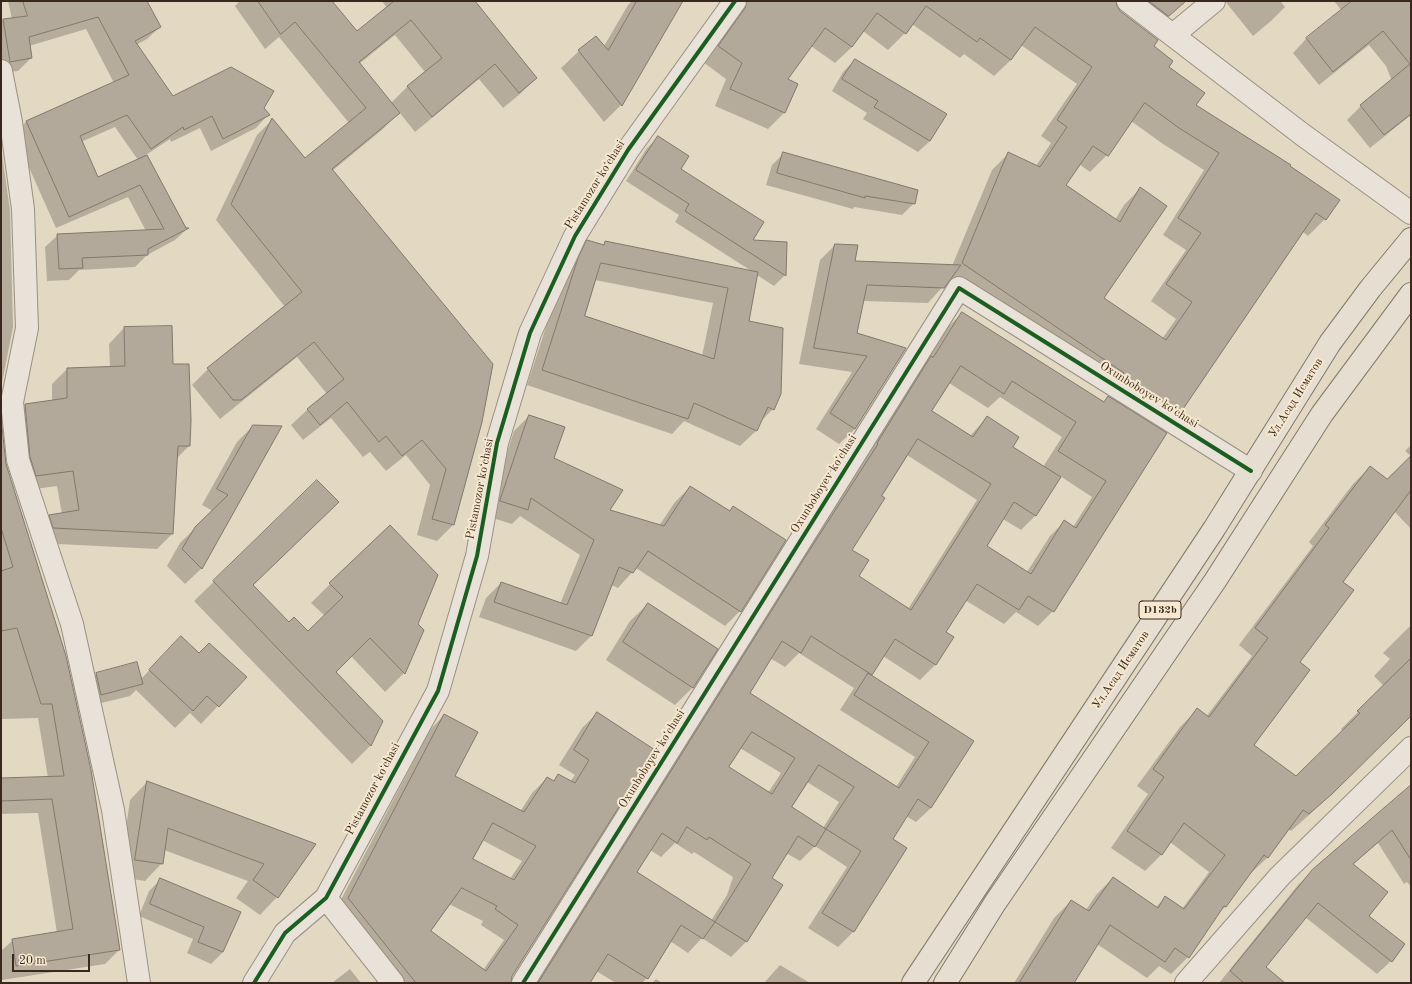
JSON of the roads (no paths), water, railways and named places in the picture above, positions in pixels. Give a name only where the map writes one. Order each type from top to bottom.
[{"type":"main road","name":"Ул.Асад Исматов","points":[[913,983],[1214,529],[1330,343],[1370,288],[1411,239]]},
{"type":"main road","name":"D132b","points":[[945,983],[995,903],[1215,582],[1322,414],[1411,294]]},
{"type":"street","name":"Pistamozor koʻchasi","points":[[254,983],[285,933],[326,898],[438,691],[478,556],[498,443],[530,333],[575,236],[628,150],[735,1]]},
{"type":"street","points":[[1128,1],[1303,135],[1411,213]]},
{"type":"street","points":[[1173,35],[1214,1]]},
{"type":"street","points":[[1,71],[11,122],[23,209],[27,328],[12,402],[18,460],[72,624],[113,810],[139,983]]},
{"type":"street","name":"Oxunboboyev koʻchasi","points":[[524,983],[959,288],[1251,471]]},
{"type":"street","points":[[1186,983],[1280,876],[1411,748]]},
{"type":"street","points":[[326,898],[393,983]]}]
